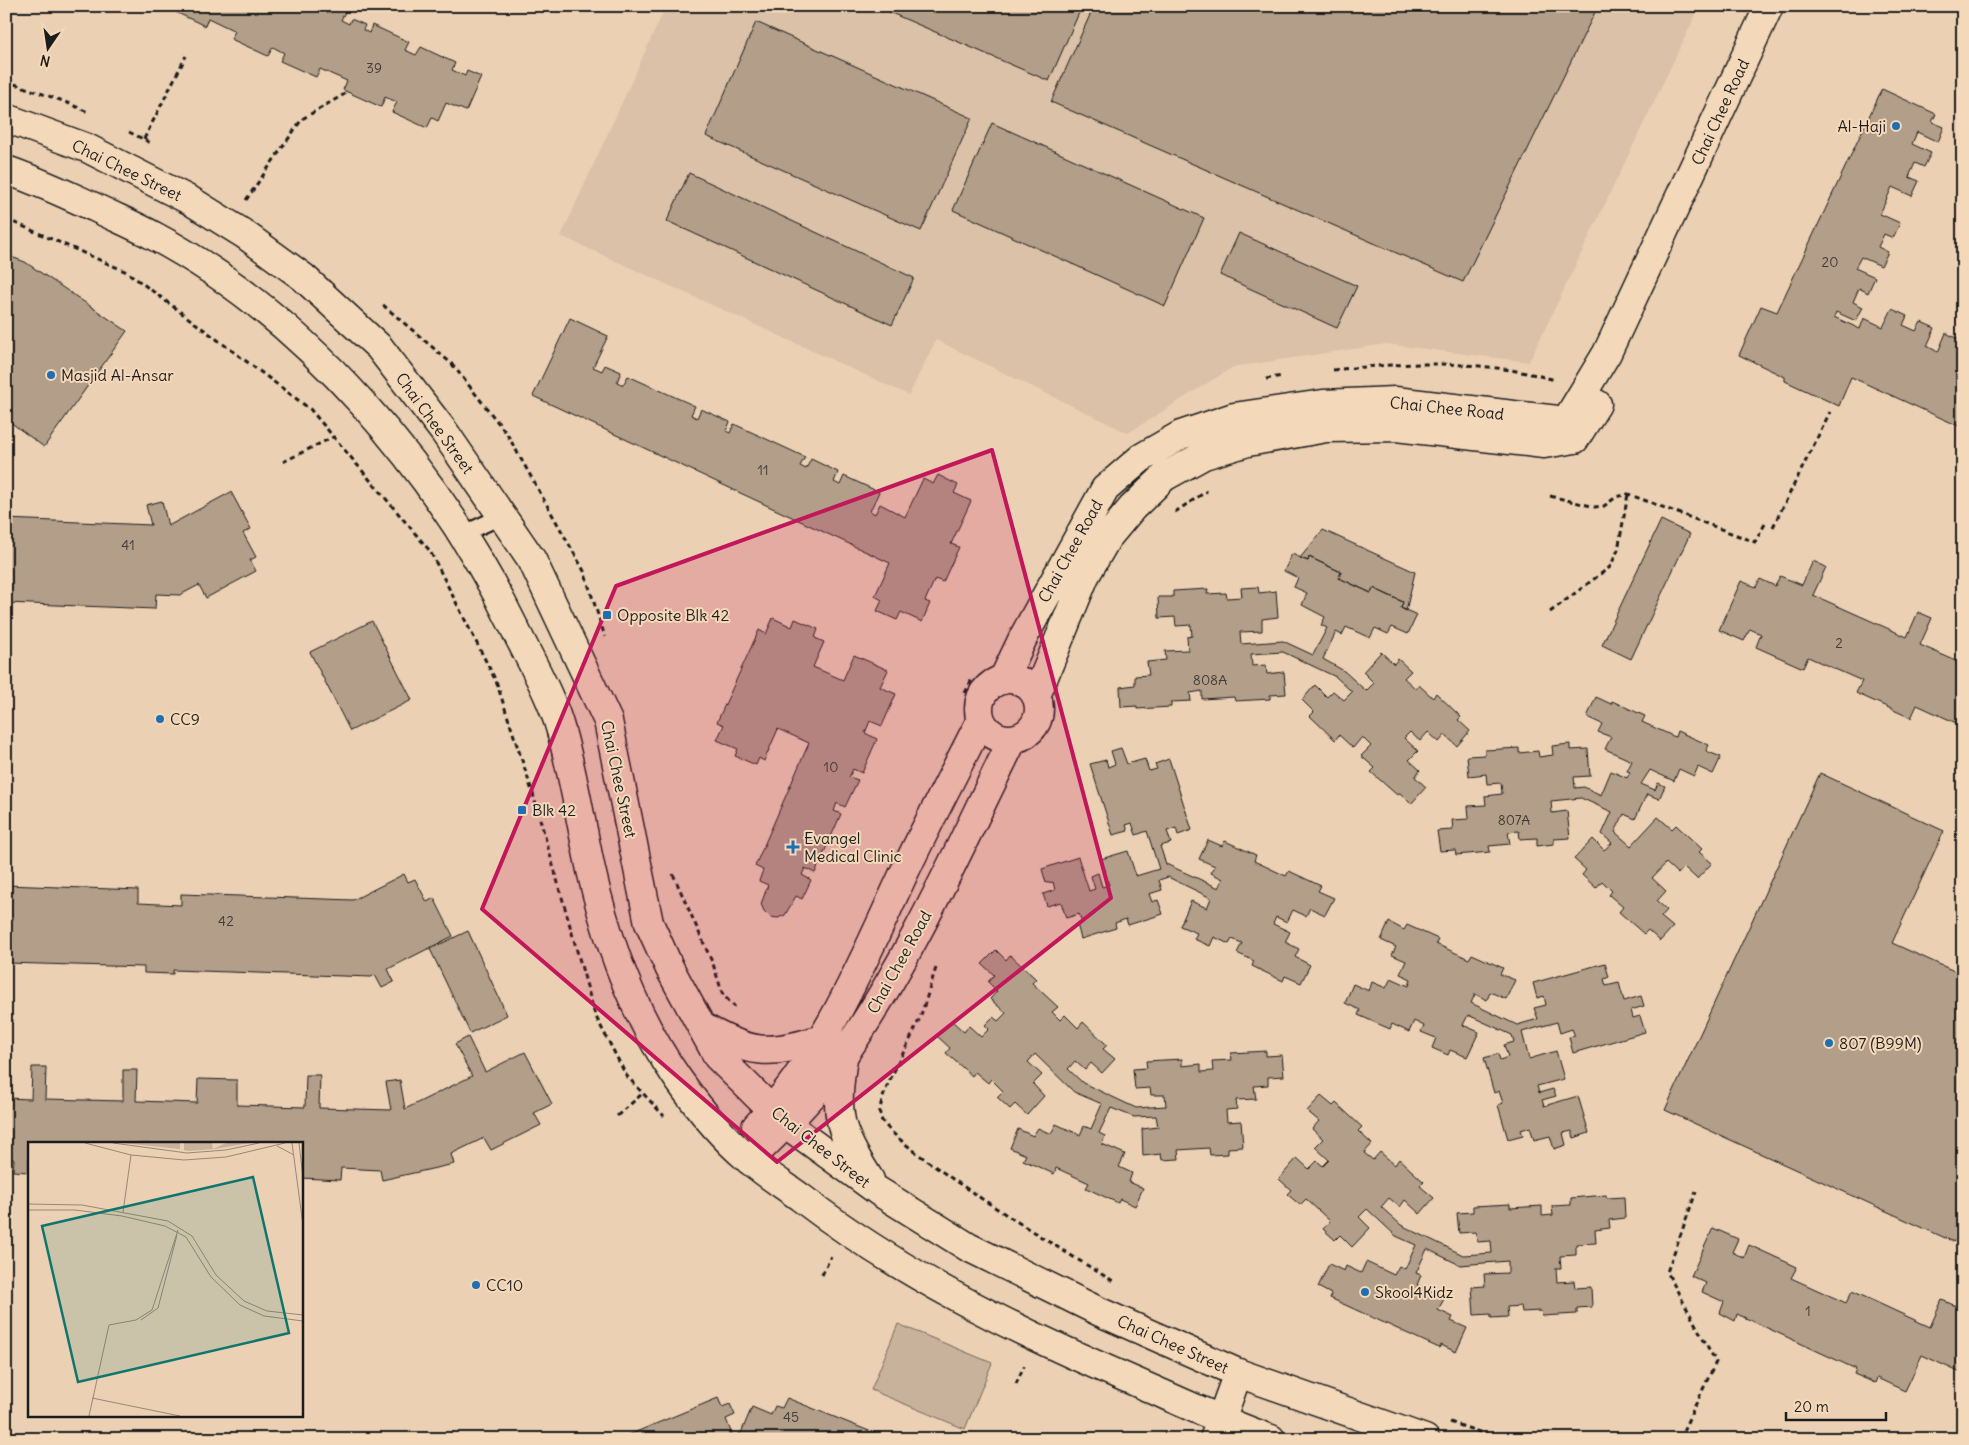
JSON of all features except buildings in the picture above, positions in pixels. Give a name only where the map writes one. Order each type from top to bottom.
[{"type":"street","name":"Chai Chee Road","points":[[779,1117],[793,1084],[857,974],[916,848],[981,720],[979,710],[983,696],[993,684],[1002,680],[1105,488],[1141,458],[1180,435],[1234,417],[1323,404],[1386,401],[1566,421],[1607,353],[1769,6]]},
{"type":"street","name":"Chai Chee Road","points":[[743,1154],[779,1117],[843,1058],[892,978],[937,894],[1013,739],[1022,736],[1036,724],[1039,705],[1036,696],[1085,576],[1106,538],[1132,508],[1164,477],[1204,455],[1248,442],[1326,428],[1396,427],[1544,444],[1575,439],[1622,362],[1789,6]]},
{"type":"street","name":"Chai Chee Street","points":[[6,118],[87,148],[192,201],[244,234],[303,277],[379,348],[445,433],[532,560],[608,720],[649,923],[718,1057],[779,1117],[878,1191],[968,1247],[1100,1312],[1238,1373],[1425,1439]]},
{"type":"street","points":[[6,170],[64,193],[154,236],[199,263],[254,302],[334,373],[406,453],[463,534],[499,596],[560,726],[610,942],[626,986],[641,1017],[680,1081],[743,1154],[844,1231],[946,1293],[1217,1430],[1271,1439]]},
{"type":"street","points":[[1002,680],[1023,683],[1036,696]]},
{"type":"street","points":[[981,720],[995,736],[1013,739]]},
{"type":"street","points":[[701,1026],[727,1041],[746,1048],[770,1050],[791,1048],[821,1038]]},
{"type":"street","points":[[843,1058],[837,1093],[838,1115],[853,1152],[878,1191]]},
{"type":"street","name":"Chai Chee Street","points":[[1217,1430],[1238,1373]]},
{"type":"lane","points":[[463,534],[502,516]]},
{"type":"path","points":[[144,139],[186,56]]},
{"type":"path","points":[[243,203],[302,119],[348,92]]},
{"type":"path","points":[[6,219],[127,272],[310,409],[430,551],[496,681],[533,794],[594,1015],[626,1076],[670,1120]]},
{"type":"path","points":[[1773,527],[1830,412]]},
{"type":"path","points":[[283,462],[333,437]]},
{"type":"path","points":[[1171,514],[1211,489]]},
{"type":"path","points":[[1550,612],[1610,567],[1618,550],[1628,494]]},
{"type":"path","points":[[1550,496],[1595,507],[1604,506],[1616,497],[1628,494],[1755,542],[1765,524]]},
{"type":"path","points":[[937,963],[916,1028],[891,1079],[880,1115],[882,1121],[918,1153],[1021,1226],[1118,1284]]},
{"type":"path","points":[[617,1116],[643,1094]]},
{"type":"path","points":[[1679,1439],[1716,1362],[1667,1272],[1696,1192]]},
{"type":"path","points":[[1016,1384],[1024,1366]]},
{"type":"highlighted area","points":[[992,450],[1111,898],[777,1162],[482,909],[616,586]]},
{"type":"shaded area","points":[[666,6],[1700,6],[1529,362],[1386,344],[1233,367],[1128,433],[936,340],[909,395],[561,236]]},
{"type":"shaded area","points":[[898,1324],[992,1363],[965,1429],[871,1390]]},
{"type":"place","name":"Al-Haji","points":[[1896,126]]},
{"type":"place","name":"Masjid Al-Ansar","points":[[51,375]]},
{"type":"place","name":"Opposite Blk 42","points":[[607,615]]},
{"type":"place","name":"CC9","points":[[160,719]]},
{"type":"place","name":"Blk 42","points":[[522,810]]},
{"type":"place","name":"Evangel Medical Clinic","points":[[793,847]]},
{"type":"place","name":"807 (B99M)","points":[[1829,1043]]},
{"type":"place","name":"CC10","points":[[476,1285]]},
{"type":"place","name":"Skool4Kidz","points":[[1365,1292]]}]
